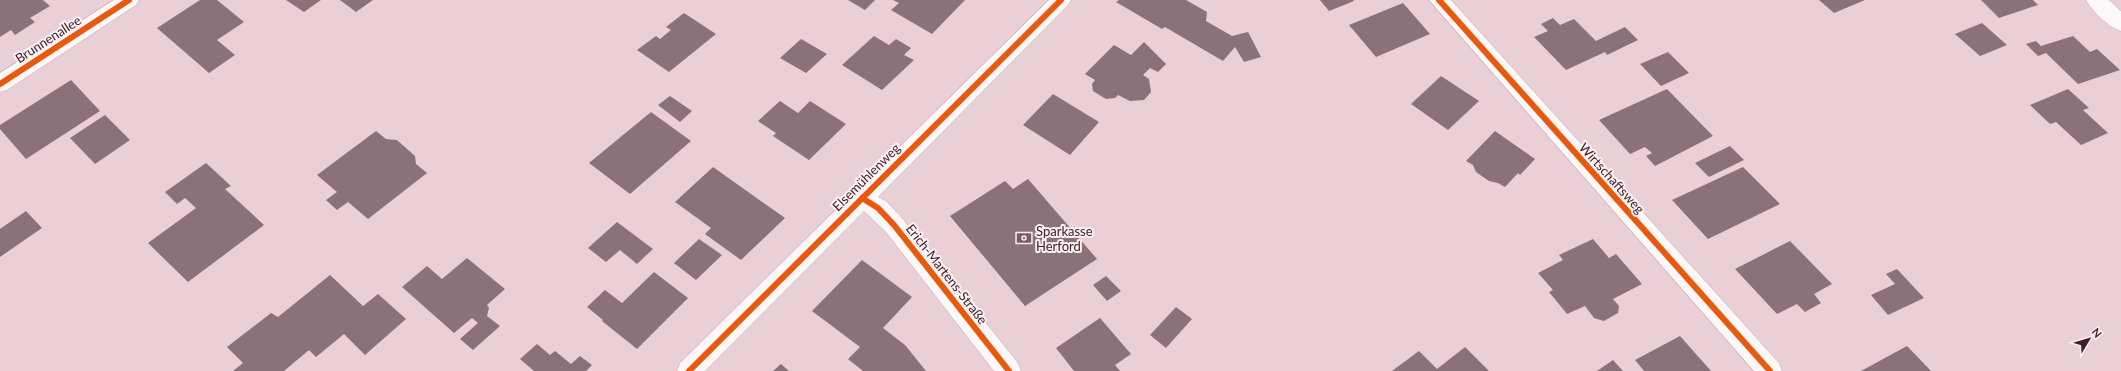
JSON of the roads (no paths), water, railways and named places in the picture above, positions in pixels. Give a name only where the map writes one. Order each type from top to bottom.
[{"type":"street","name":"Brunnenallee","points":[[0,84],[129,0]]},
{"type":"street","name":"Elsemühlenweg","points":[[689,371],[1060,0]]},
{"type":"street","name":"Wirtschaftsweg","points":[[1438,0],[1770,371]]},
{"type":"street","points":[[2096,0],[2121,23]]},
{"type":"street","name":"Erich-Martens-Straße","points":[[862,198],[878,208],[894,225],[1009,371]]},
{"type":"place","name":"Sparkasse Herford","points":[[1024,238]]}]
